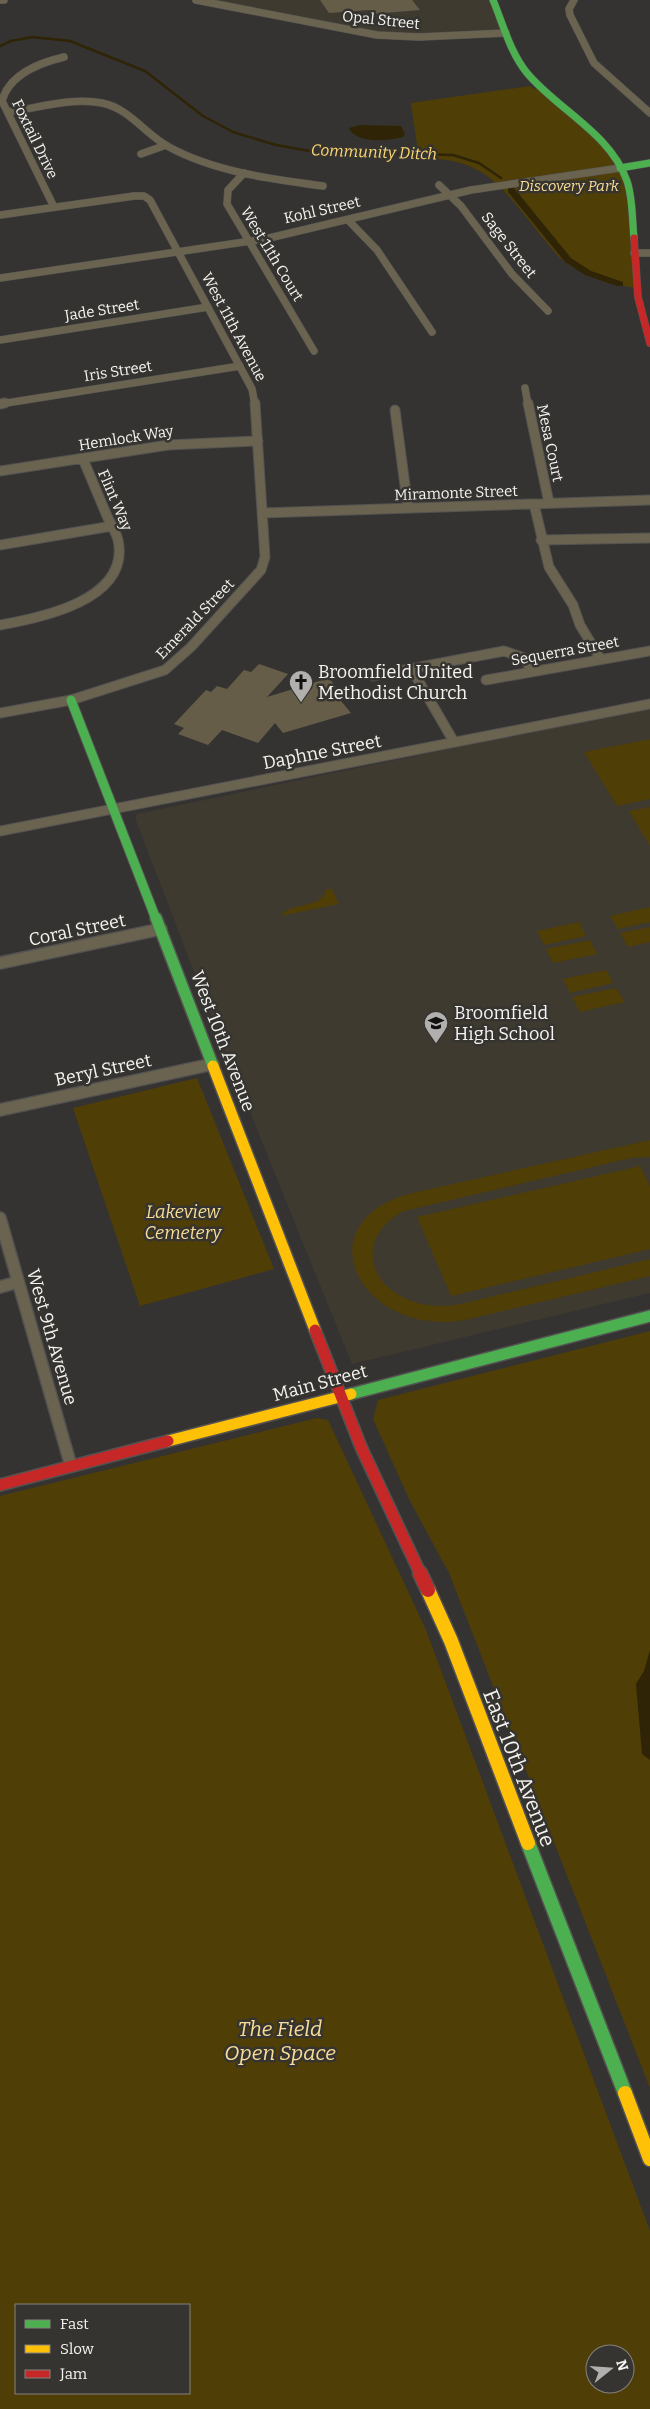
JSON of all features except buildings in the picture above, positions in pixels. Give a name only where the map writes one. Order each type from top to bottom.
[{"type":"street","name":"Opal Street","points":[[196,0],[376,35],[419,37],[506,33]]},
{"type":"street","points":[[494,0],[506,33],[526,72],[604,145],[620,168],[632,201],[638,297],[650,343]]},
{"type":"street","points":[[574,0],[569,8],[570,15],[588,53],[602,71],[650,113]]},
{"type":"street","name":"Foxtail Drive","points":[[54,207],[2,101],[3,95],[10,83],[45,63],[64,57]]},
{"type":"street","points":[[101,102],[108,98]]},
{"type":"street","points":[[8,112],[101,102],[112,106],[166,145],[201,160],[244,173],[323,186]]},
{"type":"street","points":[[141,154],[166,145]]},
{"type":"street","name":"Kohl Street","points":[[0,278],[248,242],[498,185],[650,163]]},
{"type":"street","name":"West 11th Court","points":[[244,173],[231,185],[226,199],[248,242],[314,351]]},
{"type":"street","name":"Sage Street","points":[[439,185],[461,206],[512,274],[548,311]]},
{"type":"street","name":"West 11th Avenue","points":[[54,207],[134,196],[144,196],[150,200],[240,366],[253,394],[262,513]]},
{"type":"street","points":[[0,215],[54,207]]},
{"type":"street","points":[[348,220],[377,250],[432,332]]},
{"type":"street","points":[[634,253],[650,253]]},
{"type":"street","name":"Jade Street","points":[[0,340],[208,307]]},
{"type":"street","name":"Iris Street","points":[[0,404],[240,366]]},
{"type":"street","name":"Mesa Court","points":[[525,388],[549,503]]},
{"type":"street","points":[[395,410],[408,508]]},
{"type":"street","name":"Hemlock Way","points":[[0,471],[168,445],[258,441]]},
{"type":"street","name":"Flint Way","points":[[0,625],[34,619],[64,610],[100,588],[113,572],[119,556],[118,541],[82,459]]},
{"type":"street","name":"Miramonte Street","points":[[262,513],[650,500]]},
{"type":"street","points":[[534,504],[541,540],[549,567],[573,605],[580,625],[600,658]]},
{"type":"street","name":"Emerald Street","points":[[0,713],[71,700],[157,674],[176,663],[261,570],[265,557],[262,513]]},
{"type":"street","points":[[0,545],[112,526]]},
{"type":"street","points":[[541,540],[650,538]]},
{"type":"street","points":[[373,676],[504,651],[524,658],[532,671]]},
{"type":"street","name":"Sequerra Street","points":[[486,680],[600,658],[650,651]]},
{"type":"street","points":[[411,668],[454,742]]},
{"type":"street","name":"West 10th Avenue","points":[[71,700],[115,809],[341,1395]]},
{"type":"street","name":"Daphne Street","points":[[0,831],[650,704]]},
{"type":"street","name":"Coral Street","points":[[0,963],[161,929]]},
{"type":"street","name":"Beryl Street","points":[[0,1110],[213,1064]]},
{"type":"street","name":"West 9th Avenue","points":[[0,1218],[71,1466]]},
{"type":"street","points":[[0,1287],[18,1282]]},
{"type":"street","name":"Main Street","points":[[0,1485],[650,1316]]},
{"type":"street","name":"East 10th Avenue","points":[[341,1395],[375,1481],[433,1597],[451,1641],[650,2159]]},
{"type":"shaded area","points":[[196,0],[493,0],[506,33],[399,37]]},
{"type":"shaded area","points":[[360,125],[401,126],[405,134],[403,137],[389,140],[365,139],[352,133],[349,128]]},
{"type":"shaded area","name":"Broomfield High School","points":[[650,707],[650,1293],[352,1364],[208,1008],[135,818],[137,814]]},
{"type":"shaded area","points":[[650,1650],[650,1760],[642,1754],[636,1684],[644,1671]]},
{"type":"green space","name":"Discovery Park","points":[[530,86],[534,89],[541,87],[585,126],[624,174],[637,288],[616,285],[596,279],[568,264],[554,252],[501,188],[476,169],[442,159],[419,158],[411,103]]},
{"type":"green space","points":[[650,739],[650,799],[617,806],[584,752]]},
{"type":"green space","points":[[650,807],[650,846],[629,811]]},
{"type":"green space","points":[[326,889],[332,889],[339,904],[280,916],[291,908],[319,900]]},
{"type":"green space","points":[[650,907],[650,922],[618,929],[610,916]]},
{"type":"green space","points":[[579,922],[586,936],[544,945],[537,931]]},
{"type":"green space","points":[[650,927],[650,942],[628,947],[620,933]]},
{"type":"green space","points":[[590,940],[597,954],[553,963],[546,949]]},
{"type":"green space","points":[[606,970],[613,983],[570,993],[563,979]]},
{"type":"green space","points":[[616,988],[625,1002],[580,1012],[572,997]]},
{"type":"green space","name":"Lakeview Cemetery","points":[[197,1078],[274,1269],[140,1306],[73,1108]]},
{"type":"green space","points":[[650,1140],[650,1157],[631,1158],[404,1211],[390,1220],[380,1232],[374,1244],[373,1257],[376,1270],[383,1282],[394,1292],[409,1300],[435,1306],[461,1304],[650,1259],[650,1276],[465,1320],[428,1321],[397,1312],[373,1295],[358,1274],[352,1251],[359,1228],[378,1208],[412,1193]]},
{"type":"green space","points":[[640,1166],[650,1186],[650,1249],[451,1296],[417,1217]]},
{"type":"green space","points":[[650,1331],[650,2088],[449,1573],[410,1501],[373,1419],[378,1400]]},
{"type":"green space","name":"The Field Open Space","points":[[317,1418],[328,1420],[426,1630],[650,2231],[650,2409],[0,2409],[0,1496]]},
{"type":"waterway","name":"Community Ditch","points":[[0,46],[11,41],[32,37],[70,41],[145,71],[203,116],[233,132],[276,145],[315,152],[453,155],[479,163],[501,178]]},
{"type":"waterway","name":"Community Ditch","points":[[511,190],[568,260],[588,273],[620,284]]},
{"type":"traffic: fast","points":[[493,0],[511,47],[527,73],[552,98],[593,132],[616,159],[629,189],[634,238]]},
{"type":"traffic: fast","points":[[620,168],[650,163]]},
{"type":"traffic: fast","points":[[71,700],[213,1066]]},
{"type":"traffic: fast","points":[[351,1394],[650,1316]]},
{"type":"traffic: fast","points":[[528,1843],[625,2093]]},
{"type":"traffic: slow","points":[[213,1066],[315,1330]]},
{"type":"traffic: slow","points":[[168,1441],[351,1394]]},
{"type":"traffic: slow","points":[[428,1590],[451,1641],[528,1843]]},
{"type":"traffic: slow","points":[[625,2093],[650,2159]]},
{"type":"traffic: jam","points":[[634,238],[638,297],[650,343]]},
{"type":"traffic: jam","points":[[315,1330],[361,1447],[428,1590]]},
{"type":"traffic: jam","points":[[0,1485],[168,1441]]},
{"type":"place","name":"Broomfield United Methodist Church","points":[[301,703]]},
{"type":"place","name":"Broomfield High School","points":[[436,1044]]}]
